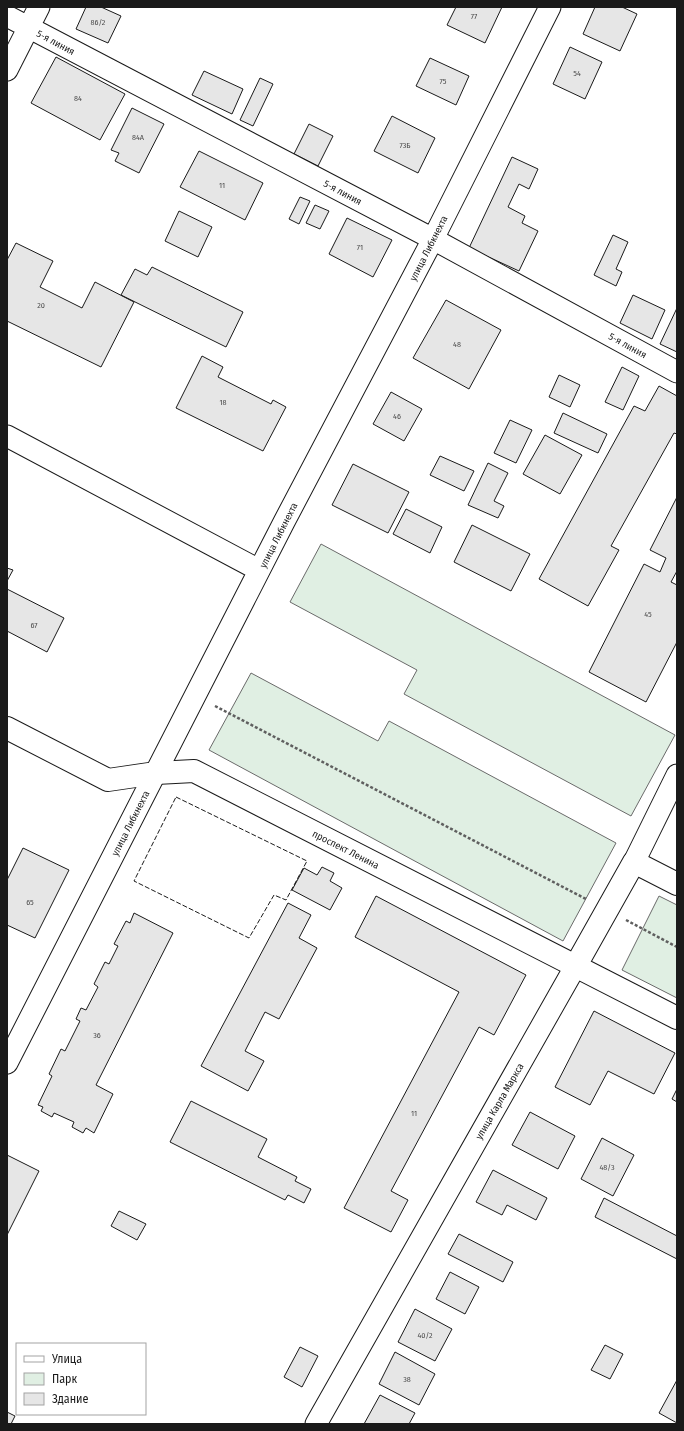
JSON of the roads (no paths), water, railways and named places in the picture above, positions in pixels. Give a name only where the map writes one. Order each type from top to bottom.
[{"type":"street","points":[[7,70],[39,7]]},
{"type":"street","name":"улица Либкнехта","points":[[7,1063],[259,570],[433,239],[550,7]]},
{"type":"street","name":"5-я линия","points":[[7,16],[433,239],[677,372]]},
{"type":"street","points":[[7,436],[259,570]]},
{"type":"street","name":"проспект Ленина","points":[[7,728],[108,780],[156,773],[194,771],[677,1018]]},
{"type":"street","name":"улица Карла Маркса","points":[[316,1424],[634,862],[677,776]]},
{"type":"street","points":[[634,862],[677,884]]}]
